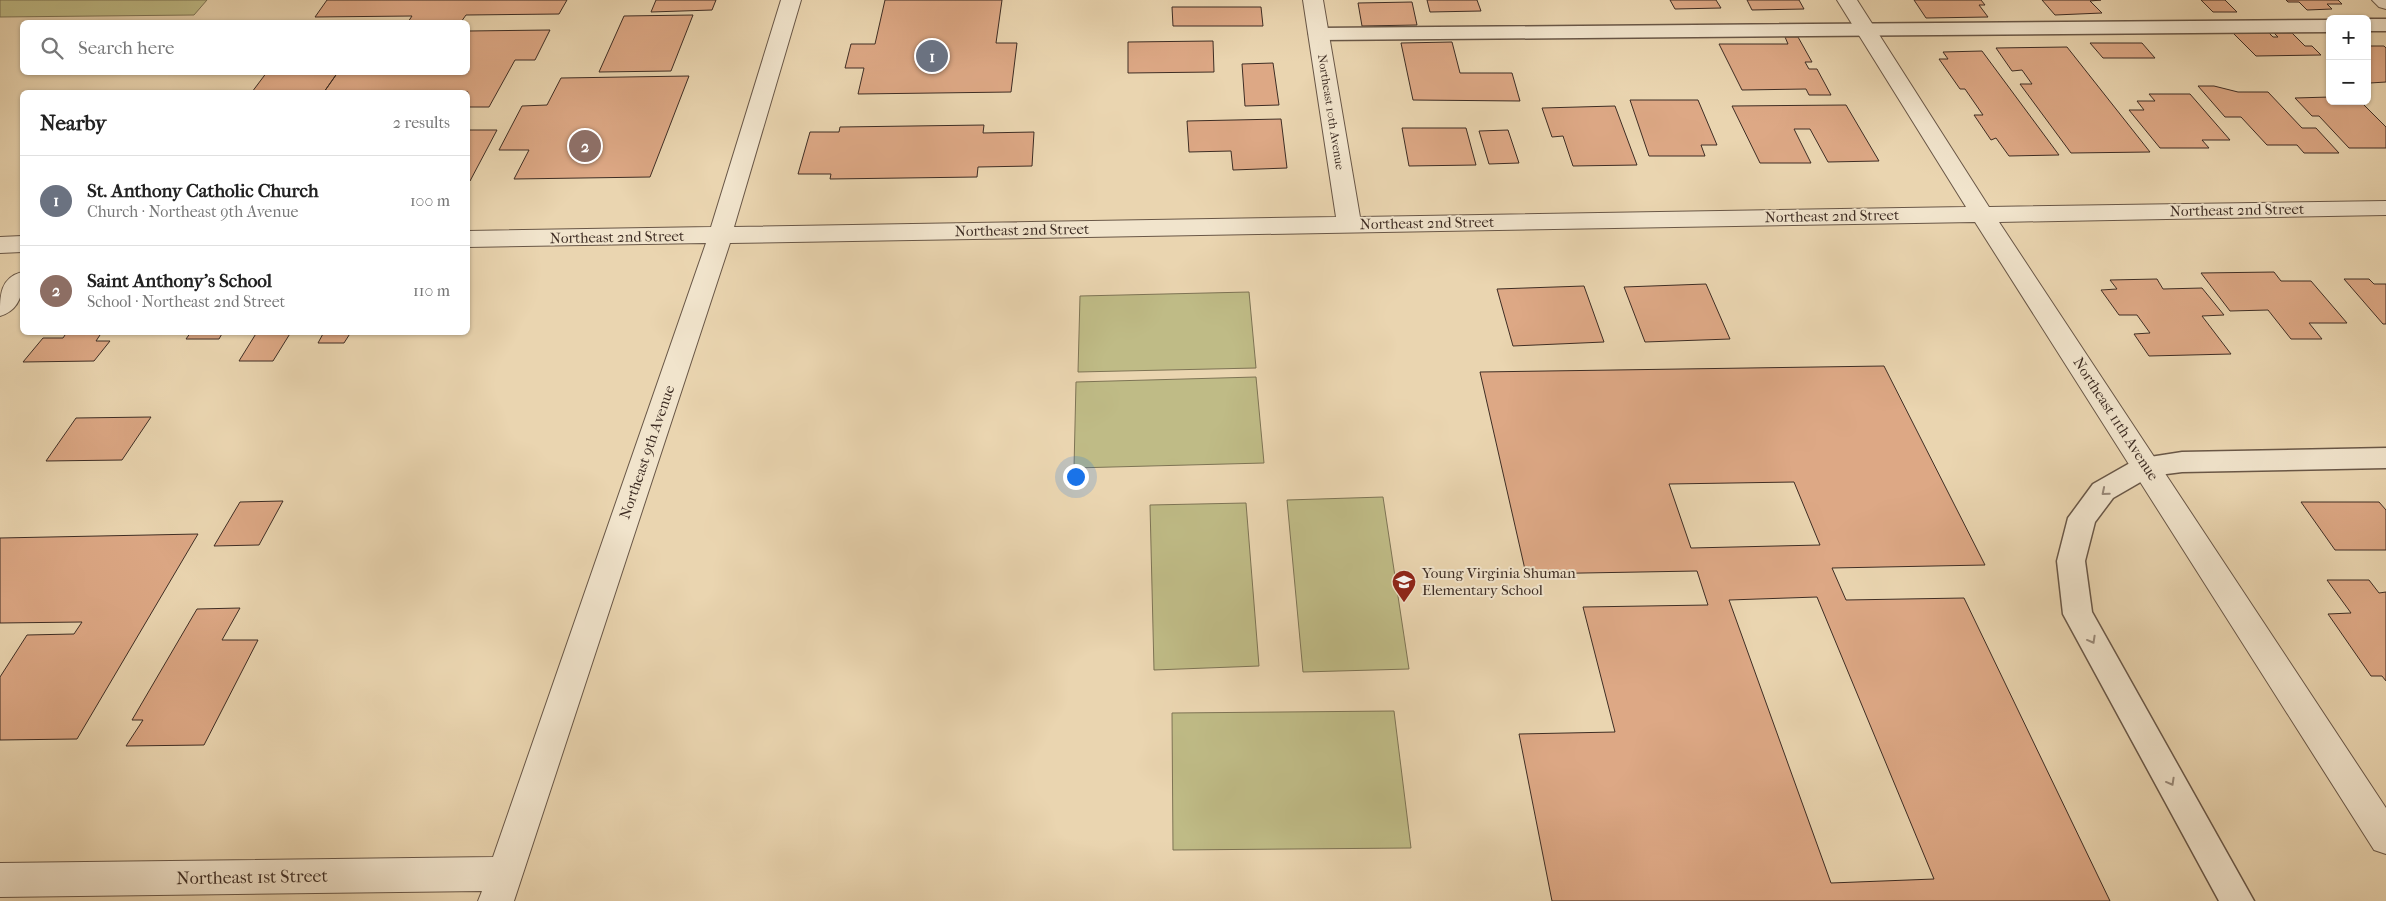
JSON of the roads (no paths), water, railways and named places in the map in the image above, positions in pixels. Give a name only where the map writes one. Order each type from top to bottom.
[{"type":"street","name":"Northeast 9th Avenue","points":[[500,887],[720,236],[791,0]]},
{"type":"street","name":"Northeast 10th Avenue","points":[[1313,0],[1349,224]]},
{"type":"street","name":"Northeast 11th Avenue","points":[[1847,0],[1981,213],[2382,827]]},
{"type":"street","points":[[2382,0],[2386,3]]},
{"type":"street","name":"Northeast 2nd Street","points":[[470,239],[1981,213],[2386,208]]},
{"type":"street","points":[[0,245],[20,244]]},
{"type":"street","points":[[0,307],[20,282]]},
{"type":"street","name":"Northeast 1st Street","points":[[0,880],[500,887]]},
{"type":"lane","points":[[2371,25],[2386,25]]},
{"type":"lane","points":[[1318,34],[2326,26]]},
{"type":"lane","points":[[2237,901],[2078,614],[2071,560],[2082,518],[2103,491],[2146,466],[2182,462],[2386,458]]},
{"type":"place","name":"St. Anthony Catholic Church","points":[[932,56]]},
{"type":"place","name":"Saint Anthony's School","points":[[585,146]]},
{"type":"place","name":"Young Virginia Shuman Elementary School","points":[[1404,603]]}]
